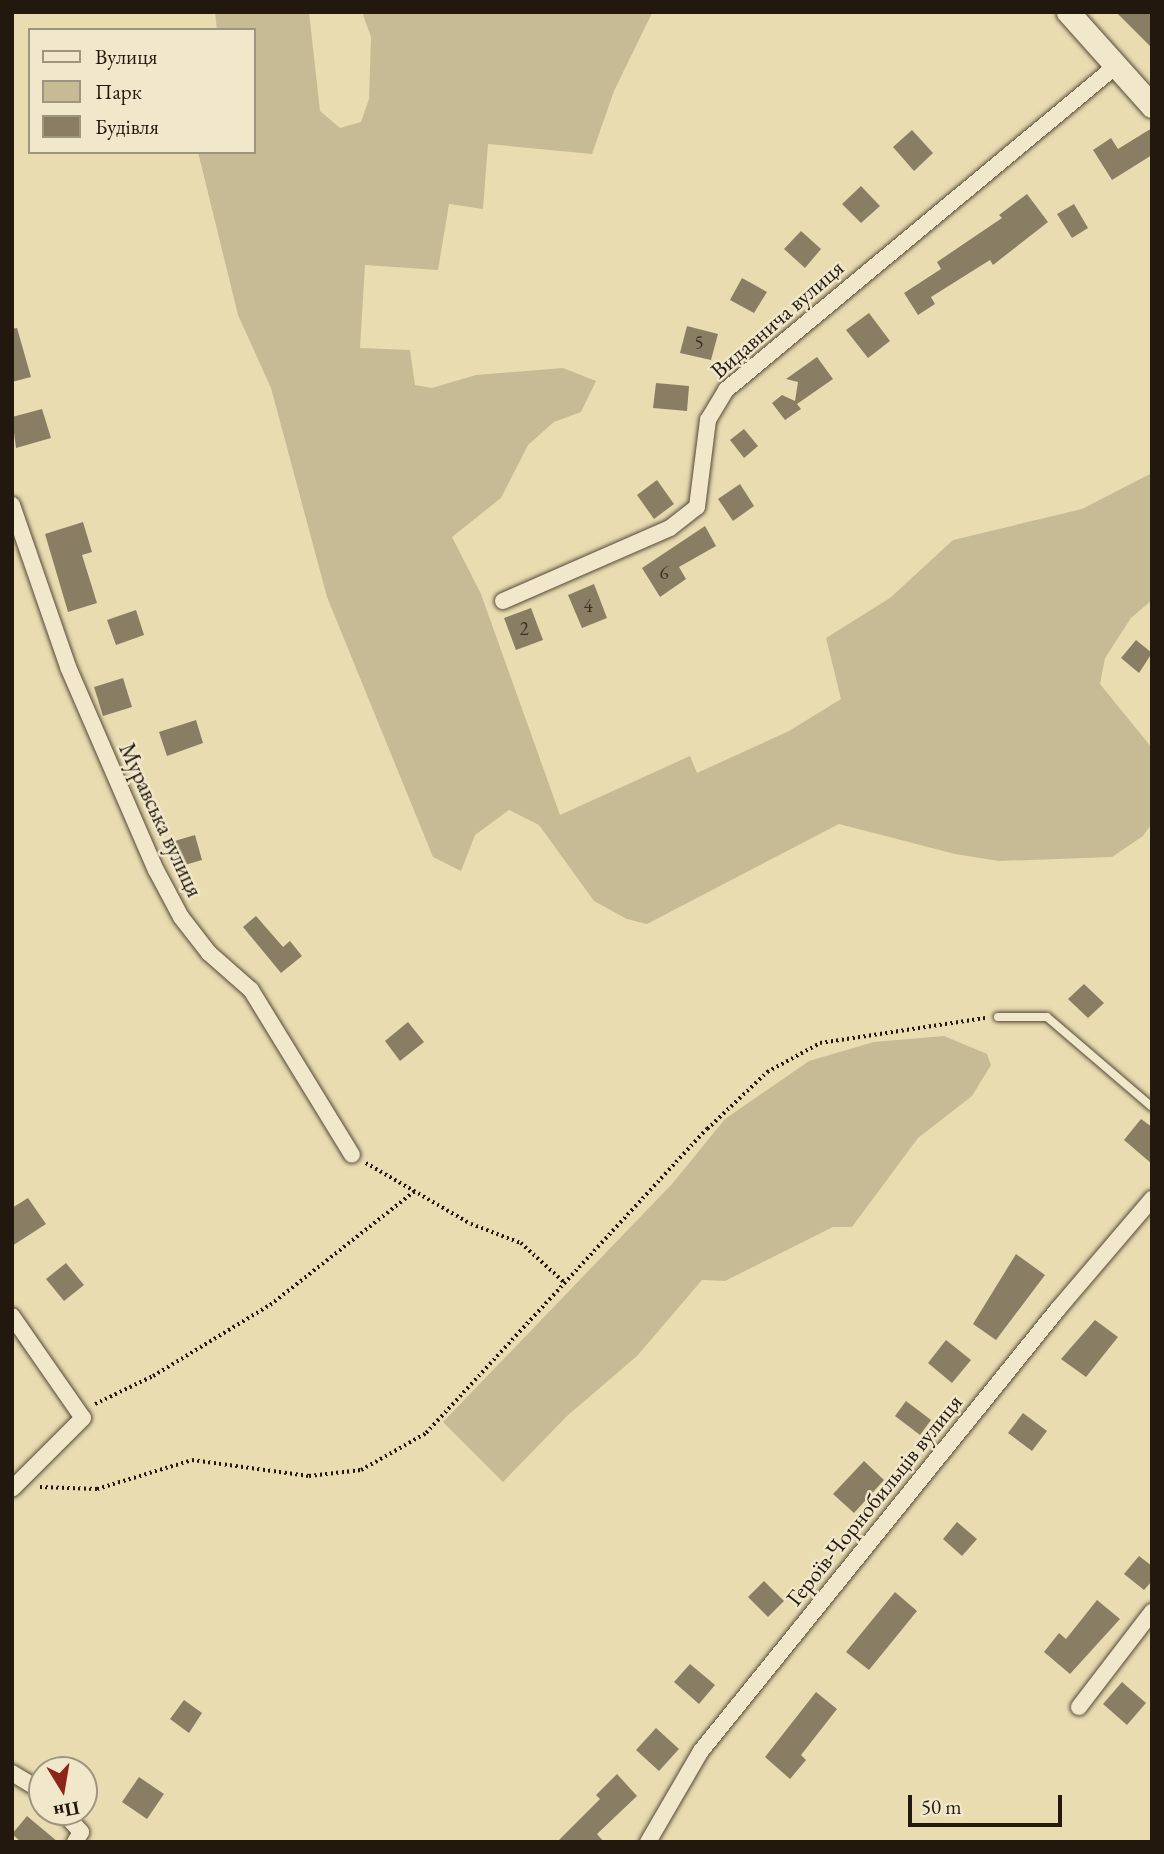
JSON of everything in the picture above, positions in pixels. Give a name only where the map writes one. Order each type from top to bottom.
[{"type":"street","points":[[1068,12],[1152,106]]},
{"type":"street","name":"Видавнича вулиця","points":[[503,601],[670,528],[697,507],[708,420],[726,390],[1117,65]]},
{"type":"street","name":"Муравська вулиця","points":[[12,505],[68,667],[156,870],[181,917],[202,944],[251,990],[352,1155]]},
{"type":"street","name":"Героїв-Чорнобильців вулиця","points":[[649,1842],[701,1751],[1058,1308],[1152,1199]]},
{"type":"street","points":[[12,1316],[82,1414],[14,1488]]},
{"type":"street","points":[[1079,1707],[1152,1612]]},
{"type":"street","points":[[12,1773],[28,1783]]},
{"type":"lane","points":[[998,1017],[1047,1017],[1152,1107]]},
{"type":"path","points":[[14,1488],[97,1489],[191,1460],[309,1476],[361,1470],[426,1433],[707,1129],[767,1072],[820,1043],[904,1027],[998,1017]]},
{"type":"path","points":[[352,1155],[471,1224],[521,1242],[566,1284]]},
{"type":"path","points":[[82,1414],[153,1376],[270,1306],[415,1191]]},
{"type":"green space","points":[[215,12],[309,12],[320,111],[340,128],[361,122],[369,99],[371,37],[362,12],[652,13],[614,91],[592,154],[488,144],[483,209],[449,204],[438,270],[365,265],[360,348],[410,350],[415,385],[432,388],[476,375],[563,368],[596,381],[581,412],[554,422],[528,445],[501,498],[452,537],[481,594],[560,815],[690,756],[697,773],[789,731],[841,699],[826,638],[890,598],[953,540],[1082,509],[1150,474],[1152,600],[1131,618],[1105,658],[1100,684],[1152,748],[1152,823],[1143,836],[1112,857],[999,861],[955,854],[839,824],[647,924],[627,919],[594,901],[539,825],[509,810],[475,835],[461,871],[433,857],[327,597],[271,388],[238,315],[198,154],[256,154],[256,28],[217,28]]},
{"type":"green space","points":[[944,1036],[987,1054],[991,1065],[972,1096],[918,1138],[852,1227],[833,1227],[725,1281],[702,1280],[637,1356],[567,1416],[503,1482],[443,1422],[672,1184],[725,1119],[809,1061],[874,1042]]},
{"type":"building","points":[[1116,12],[1152,12],[1152,48]]},
{"type":"building","points":[[1152,128],[1152,155],[1112,180],[1093,150],[1111,138],[1118,149]]},
{"type":"building","points":[[912,130],[933,153],[914,171],[893,147]]},
{"type":"building","points":[[861,186],[880,206],[861,223],[842,204]]},
{"type":"building","points":[[1027,194],[1048,222],[993,265],[990,260],[931,297],[935,304],[918,315],[904,293],[941,269],[937,262],[1002,218],[999,215]]},
{"type":"building","points":[[1074,204],[1088,228],[1072,238],[1057,214]]},
{"type":"building","points":[[801,231],[821,249],[805,268],[784,249]]},
{"type":"building","points":[[742,278],[767,292],[754,313],[730,300]]},
{"type":"building","points":[[869,313],[890,341],[868,358],[846,330]]},
{"type":"building","points":[[687,326],[718,334],[711,360],[680,353]]},
{"type":"building","points":[[17,328],[31,377],[12,382],[12,329]]},
{"type":"building","points":[[817,357],[833,379],[797,404],[801,409],[785,420],[772,403],[782,395],[795,401],[798,382],[786,379]]},
{"type":"building","points":[[656,383],[689,386],[687,411],[653,408]]},
{"type":"building","points":[[42,409],[51,438],[16,448],[12,417]]},
{"type":"building","points":[[744,429],[758,446],[744,458],[730,440]]},
{"type":"building","points":[[657,480],[674,504],[654,519],[637,495]]},
{"type":"building","points":[[740,484],[754,506],[733,521],[718,499]]},
{"type":"building","points":[[83,522],[92,552],[82,555],[97,603],[68,612],[45,534]]},
{"type":"building","points":[[705,526],[716,546],[679,567],[686,579],[660,597],[642,568]]},
{"type":"building","points":[[594,584],[607,618],[582,628],[568,595]]},
{"type":"building","points":[[531,608],[543,640],[516,650],[504,618]]},
{"type":"building","points":[[136,610],[144,635],[116,645],[107,620]]},
{"type":"building","points":[[1136,640],[1152,653],[1139,673],[1121,658]]},
{"type":"building","points":[[123,678],[132,707],[103,716],[94,687]]},
{"type":"building","points":[[196,720],[203,743],[167,756],[159,732]]},
{"type":"building","points":[[195,835],[202,860],[178,867],[171,842]]},
{"type":"building","points":[[256,916],[283,947],[290,941],[302,956],[281,973],[243,927]]},
{"type":"building","points":[[1084,984],[1104,1003],[1088,1018],[1068,999]]},
{"type":"building","points":[[408,1022],[424,1042],[400,1061],[385,1041]]},
{"type":"building","points":[[1141,1119],[1152,1127],[1152,1164],[1124,1140]]},
{"type":"building","points":[[28,1198],[46,1224],[12,1246],[12,1208]]},
{"type":"building","points":[[1016,1254],[1045,1275],[996,1340],[973,1324]]},
{"type":"building","points":[[66,1263],[84,1285],[64,1301],[46,1279]]},
{"type":"building","points":[[1095,1320],[1118,1337],[1086,1377],[1061,1359]]},
{"type":"building","points":[[946,1340],[971,1360],[952,1383],[928,1363]]},
{"type":"building","points":[[906,1401],[931,1420],[920,1435],[895,1416]]},
{"type":"building","points":[[1023,1413],[1047,1431],[1032,1451],[1008,1433]]},
{"type":"building","points":[[864,1461],[884,1480],[854,1513],[833,1494]]},
{"type":"building","points":[[957,1522],[977,1539],[962,1556],[943,1539]]},
{"type":"building","points":[[1139,1556],[1152,1566],[1152,1581],[1144,1590],[1124,1574]]},
{"type":"building","points":[[764,1581],[784,1601],[768,1617],[748,1597]]},
{"type":"building","points":[[895,1592],[917,1611],[869,1670],[846,1652]]},
{"type":"building","points":[[1097,1600],[1120,1619],[1070,1674],[1044,1652],[1059,1633],[1066,1639]]},
{"type":"building","points":[[690,1664],[715,1685],[699,1704],[674,1682]]},
{"type":"building","points":[[1122,1682],[1146,1703],[1127,1725],[1103,1704]]},
{"type":"building","points":[[816,1692],[837,1709],[801,1755],[806,1760],[790,1779],[765,1757]]},
{"type":"building","points":[[184,1700],[202,1713],[189,1733],[170,1719]]},
{"type":"building","points":[[656,1728],[679,1749],[659,1771],[636,1750]]},
{"type":"building","points":[[617,1774],[637,1796],[597,1834],[604,1842],[557,1842],[600,1799],[596,1795]]},
{"type":"building","points":[[139,1777],[164,1794],[147,1819],[122,1802]]},
{"type":"building","points":[[27,1816],[28,1826],[39,1826],[58,1842],[21,1842],[12,1834]]}]
